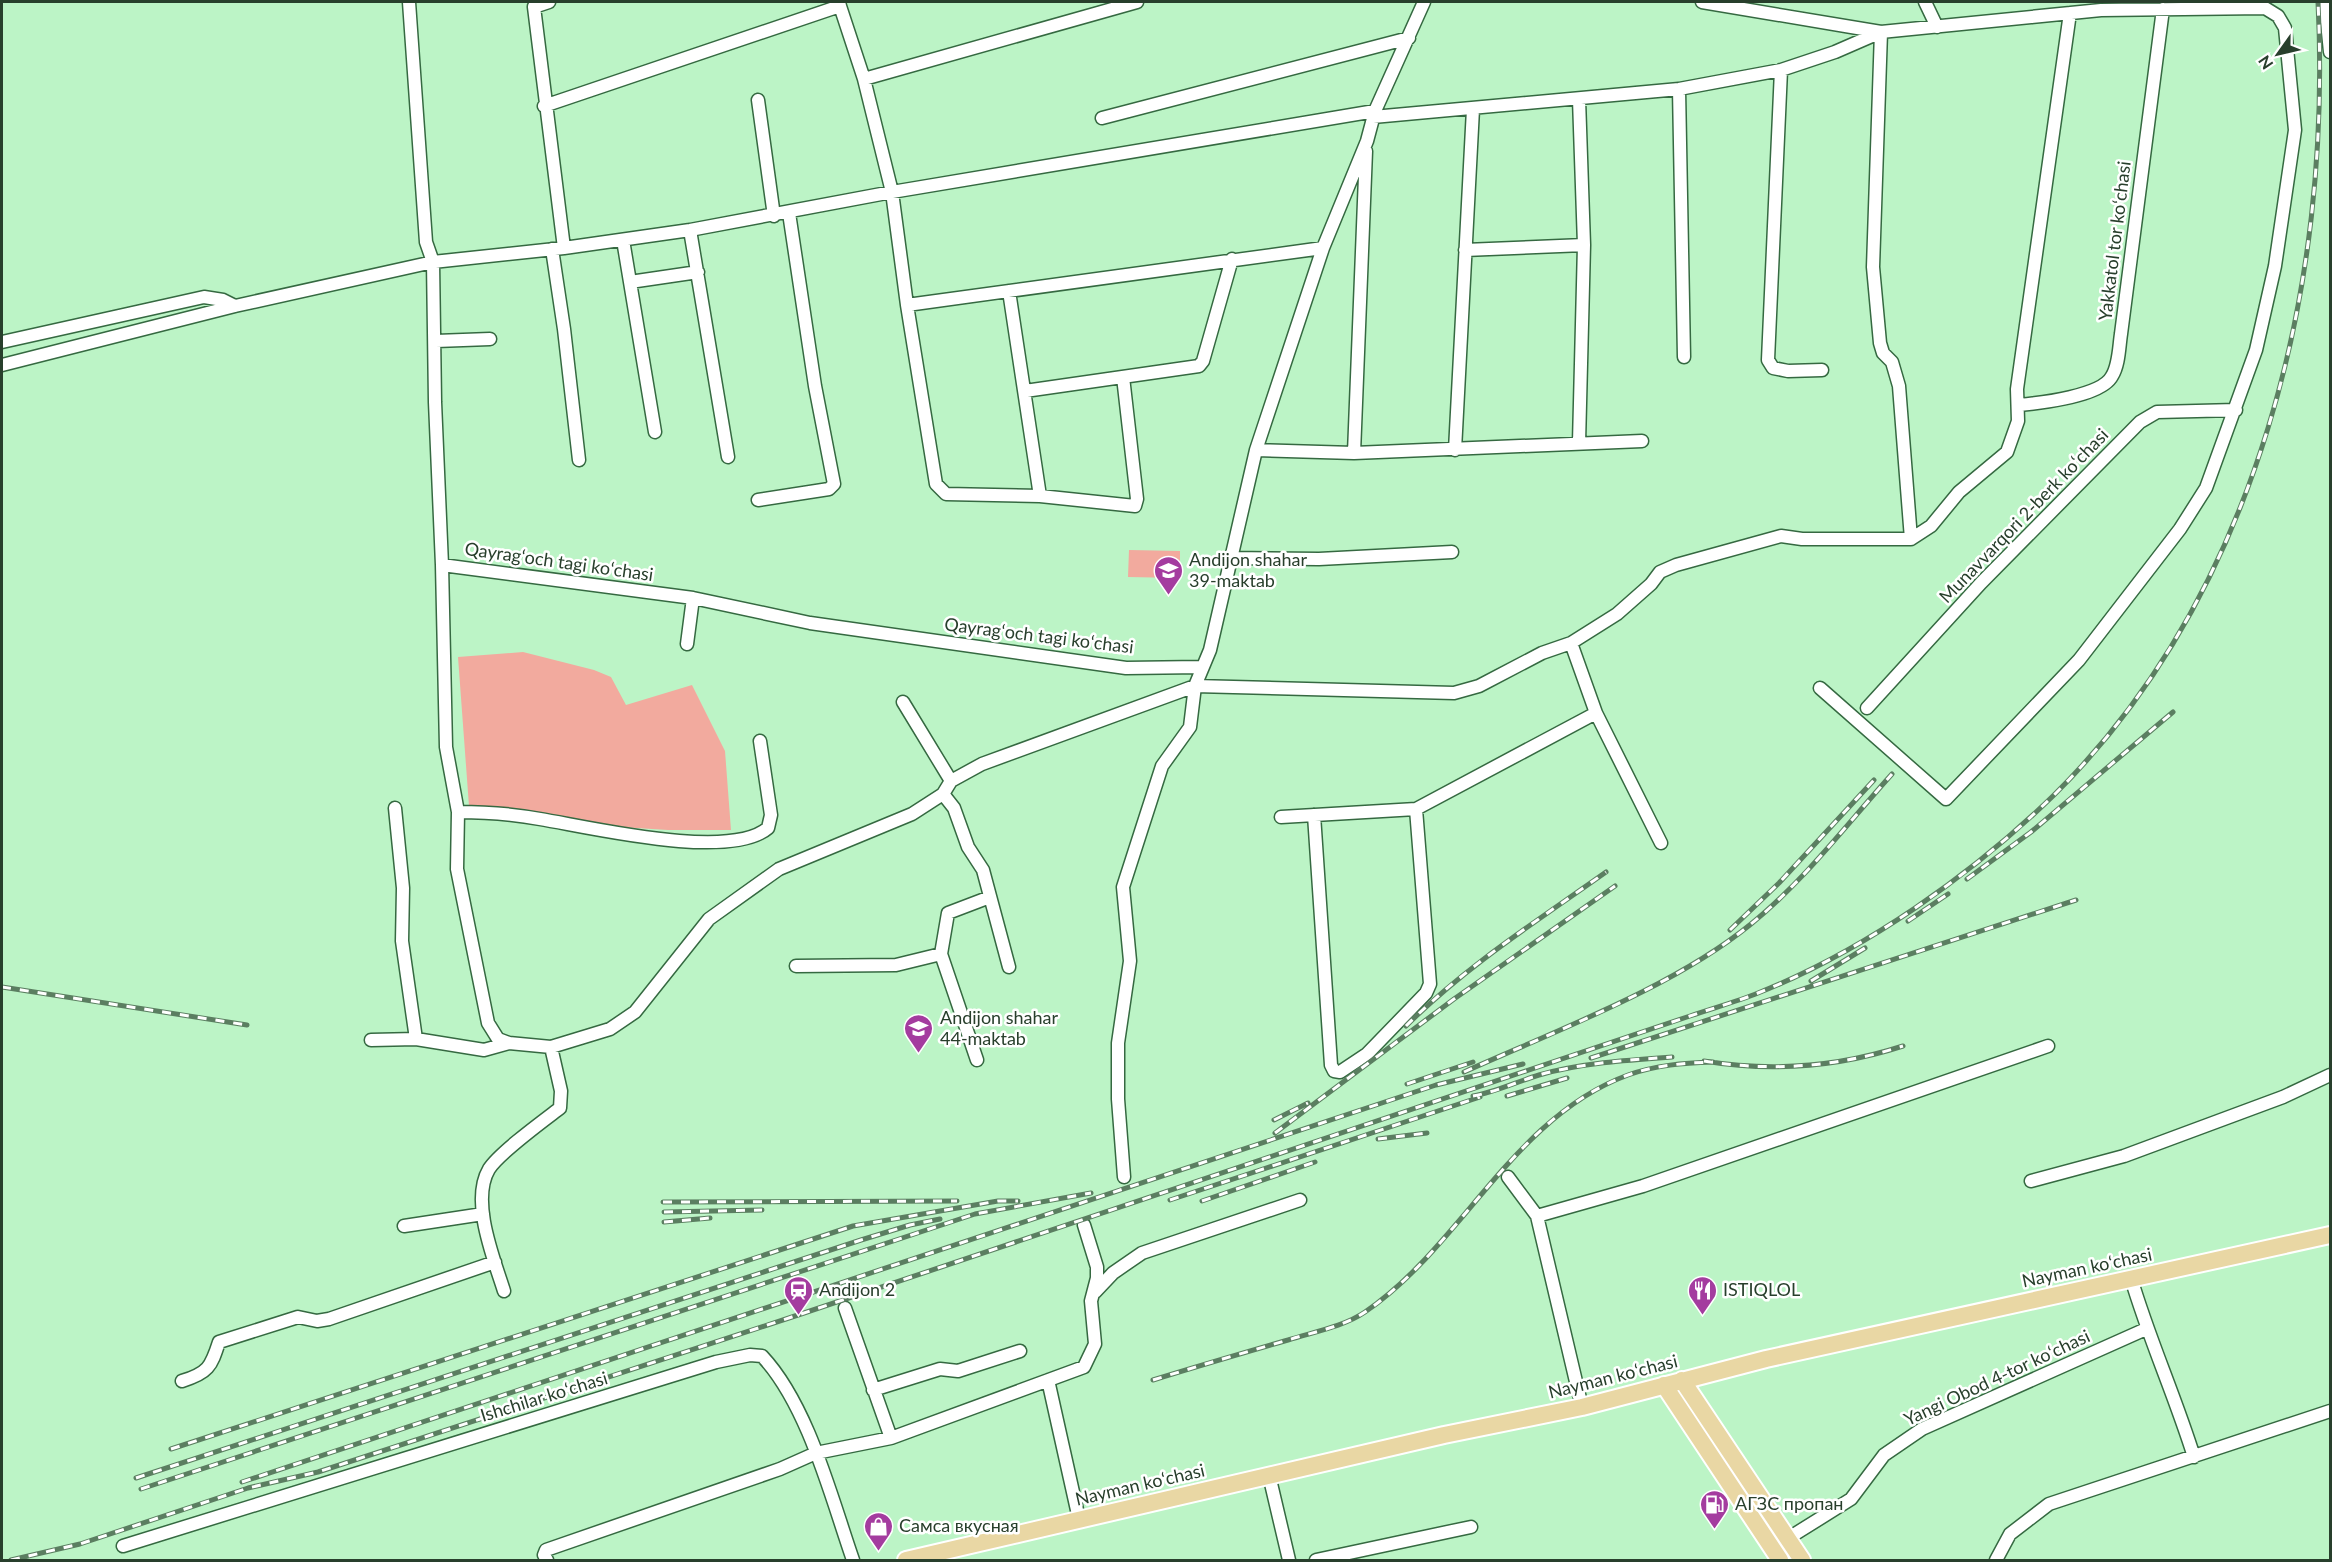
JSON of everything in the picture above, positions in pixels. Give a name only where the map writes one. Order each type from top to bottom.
[{"type":"main road","name":"Nayman koʻchasi","points":[[906,1560],[1269,1475],[1582,1407],[1766,1359],[2331,1235]]},
{"type":"main road","points":[[1682,1380],[1802,1560]]},
{"type":"main road","points":[[1664,1385],[1780,1560]]},
{"type":"street","points":[[409,2],[426,242],[433,262],[436,341],[435,402],[442,565]]},
{"type":"street","points":[[549,2],[534,7],[564,329],[579,460]]},
{"type":"street","points":[[864,79],[1137,2]]},
{"type":"street","points":[[1124,1177],[1118,1099],[1118,1043],[1130,961],[1123,887],[1162,766],[1190,727],[1195,686],[1210,650],[1256,450],[1323,248],[1367,141],[1374,114],[1424,2]]},
{"type":"street","points":[[1702,2],[1881,32],[2070,13],[2163,9],[2265,8],[2278,16],[2285,28],[2295,130],[2275,266],[2256,350],[2236,410],[2206,488],[2180,529],[2079,660],[1946,799],[1820,688]]},
{"type":"street","points":[[1924,2],[1937,27]]},
{"type":"street","points":[[2325,2],[2331,52]]},
{"type":"street","points":[[544,106],[839,4],[864,79],[892,192],[907,305],[938,489],[946,494],[1040,496],[1135,506],[1137,499],[1123,377]]},
{"type":"street","name":"Yakkatol tor koʻchasi","points":[[2019,405],[2041,403],[2099,389],[2112,377],[2121,334],[2163,9]]},
{"type":"street","points":[[371,1040],[416,1039],[484,1050],[509,1043],[551,1047],[610,1029],[635,1012],[709,919],[779,869],[912,814],[943,794],[951,781],[1002,756],[1195,686],[1454,693],[1479,686],[1542,653],[1571,643],[1617,614],[1651,584],[1660,572],[1676,565],[1781,536],[1802,539],[1911,539],[1931,526],[1959,492],[2007,452],[2018,421],[2017,389],[2070,13]]},
{"type":"street","points":[[2,366],[235,306],[433,262],[690,230],[892,192],[1374,114],[1473,110],[1680,89],[1781,70],[1835,52],[1881,32]]},
{"type":"street","points":[[1881,32],[1873,267],[1880,343],[1883,352],[1892,362],[1899,386],[1911,539]]},
{"type":"street","points":[[1102,118],[1409,38]]},
{"type":"street","points":[[1781,70],[1768,360],[1773,368],[1781,370],[1822,370]]},
{"type":"street","points":[[1680,89],[1684,357]]},
{"type":"street","points":[[1579,99],[1584,245],[1580,443]]},
{"type":"street","points":[[758,100],[774,216]]},
{"type":"street","points":[[1455,450],[1473,110]]},
{"type":"street","points":[[1354,453],[1367,141]]},
{"type":"street","points":[[758,500],[829,489],[834,484],[815,386],[789,213]]},
{"type":"street","points":[[690,230],[728,457]]},
{"type":"street","points":[[623,240],[655,432]]},
{"type":"street","points":[[1465,250],[1584,245]]},
{"type":"street","points":[[907,305],[1323,248]]},
{"type":"street","points":[[1025,391],[1199,366],[1203,361],[1232,259]]},
{"type":"street","points":[[630,282],[698,272]]},
{"type":"street","points":[[1009,291],[1040,496]]},
{"type":"street","points":[[2,342],[204,297],[223,300],[235,306]]},
{"type":"street","points":[[436,341],[490,339]]},
{"type":"street","name":"Munavvarqori 2-berk koʻchasi","points":[[1867,708],[1981,583],[2140,423],[2157,412],[2236,410]]},
{"type":"street","points":[[1256,450],[1354,453],[1642,441]]},
{"type":"street","points":[[1231,558],[1319,559],[1452,552]]},
{"type":"street","name":"Qayragʻoch tagi koʻchasi","points":[[509,1043],[498,1039],[488,1023],[457,869],[458,812],[446,747],[442,565],[693,598],[810,623],[1126,668],[1201,667]]},
{"type":"street","points":[[687,644],[693,598]]},
{"type":"street","points":[[1571,643],[1596,713],[1661,843]]},
{"type":"street","points":[[903,702],[951,781]]},
{"type":"street","points":[[1281,817],[1416,809],[1596,713]]},
{"type":"street","points":[[458,812],[538,818],[603,831],[699,843],[754,837],[768,828],[771,815],[760,741]]},
{"type":"street","points":[[943,794],[954,808],[968,847],[979,861],[1009,967]]},
{"type":"street","points":[[395,808],[403,888],[402,941],[416,1039]]},
{"type":"street","points":[[1314,815],[1331,1065],[1334,1071],[1340,1072],[1367,1054],[1426,993],[1430,984],[1416,809]]},
{"type":"street","points":[[977,1060],[941,954],[948,913],[990,897]]},
{"type":"street","points":[[796,966],[896,965],[941,954]]},
{"type":"street","points":[[1537,1216],[1643,1186],[2048,1046]]},
{"type":"street","points":[[504,1291],[483,1214],[482,1193],[489,1169],[560,1108],[561,1091],[551,1047]]},
{"type":"street","points":[[2031,1181],[2124,1156],[2283,1097],[2331,1075]]},
{"type":"street","points":[[1508,1177],[1537,1216],[1582,1407]]},
{"type":"street","points":[[547,1560],[544,1555],[546,1550],[780,1469],[816,1453],[891,1438],[1084,1367],[1095,1344],[1091,1300],[1095,1292],[1113,1274],[1142,1253],[1300,1200]]},
{"type":"street","points":[[404,1226],[483,1214]]},
{"type":"street","points":[[1084,1225],[1097,1267],[1095,1292]]},
{"type":"street","points":[[182,1381],[204,1374],[214,1359],[219,1342],[298,1317],[317,1321],[329,1319],[495,1262]]},
{"type":"street","points":[[2131,1278],[2146,1329],[2172,1388],[2194,1457]]},
{"type":"street","points":[[845,1308],[891,1438]]},
{"type":"street","name":"Yangi Obod 4-tor koʻchasi","points":[[1787,1539],[1851,1498],[1884,1455],[1922,1429],[2146,1329]]},
{"type":"street","points":[[873,1390],[939,1369],[957,1371],[1020,1352]]},
{"type":"street","name":"Ishchilar koʻchasi","points":[[123,1546],[716,1362],[750,1355],[762,1356],[784,1383],[816,1453],[853,1560]]},
{"type":"street","points":[[1048,1380],[1079,1519]]},
{"type":"street","points":[[1996,1560],[2010,1534],[2049,1504],[2331,1411]]},
{"type":"street","points":[[1269,1475],[1289,1560]]},
{"type":"street","points":[[1316,1560],[1470,1527]]},
{"type":"shaded area","points":[[1129,550],[1180,551],[1180,578],[1128,577]]},
{"type":"shaded area","points":[[523,652],[594,670],[611,677],[626,705],[692,685],[725,751],[731,830],[668,830],[604,826],[526,810],[469,806],[458,657]]},
{"type":"railway","points":[[11,1560],[80,1544],[248,1488],[318,1472],[798,1315],[1741,999],[1798,976],[1877,933],[1915,908],[1988,853],[2054,795],[2124,715],[2183,626],[2231,530],[2268,429],[2294,324],[2311,217],[2319,109],[2318,2]]},
{"type":"railway","points":[[1967,879],[2031,832],[2173,712]]},
{"type":"railway","points":[[1464,1072],[1650,988],[1720,947],[1751,924],[1789,889],[1892,774]]},
{"type":"railway","points":[[1730,930],[1779,883],[1874,780]]},
{"type":"railway","points":[[1406,1026],[1477,964],[1606,872]]},
{"type":"railway","points":[[1275,1133],[1454,999],[1615,886]]},
{"type":"railway","points":[[1908,921],[1948,894]]},
{"type":"railway","points":[[1591,1058],[2076,900]]},
{"type":"railway","points":[[1811,981],[1865,948]]},
{"type":"railway","points":[[2,987],[247,1025]]},
{"type":"railway","points":[[1704,1061],[1754,1066],[1804,1066],[1854,1059],[1903,1046]]},
{"type":"railway","points":[[1473,1096],[1539,1075],[1571,1068],[1672,1057]]},
{"type":"railway","points":[[1407,1084],[1473,1062]]},
{"type":"railway","points":[[1153,1380],[1328,1329],[1365,1312],[1399,1285],[1431,1253],[1520,1151],[1552,1120],[1588,1095],[1628,1075],[1670,1065],[1713,1062]]},
{"type":"railway","points":[[242,1482],[1436,1085],[1523,1064]]},
{"type":"railway","points":[[1507,1096],[1567,1078]]},
{"type":"railway","points":[[1170,1200],[1480,1097]]},
{"type":"railway","points":[[1274,1120],[1308,1103]]},
{"type":"railway","points":[[1378,1139],[1427,1133]]},
{"type":"railway","points":[[1202,1201],[1315,1162]]},
{"type":"railway","points":[[141,1489],[975,1214],[1091,1193]]},
{"type":"railway","points":[[663,1202],[957,1201]]},
{"type":"railway","points":[[171,1449],[853,1226],[998,1201],[1018,1201]]},
{"type":"railway","points":[[664,1212],[762,1210]]},
{"type":"railway","points":[[664,1222],[710,1218]]},
{"type":"railway","points":[[136,1478],[861,1240],[910,1225],[940,1219]]},
{"type":"place","name":"Andijon shahar 39-maktab","points":[[1168,596]]},
{"type":"place","name":"Andijon shahar 44-maktab","points":[[919,1054]]},
{"type":"place","name":"Andijon 2","points":[[798,1316]]},
{"type":"place","name":"ISTIQLOL","points":[[1702,1316]]},
{"type":"place","name":"АГЗС пропан","points":[[1714,1530]]},
{"type":"place","name":"Самса вкусная","points":[[878,1552]]}]
